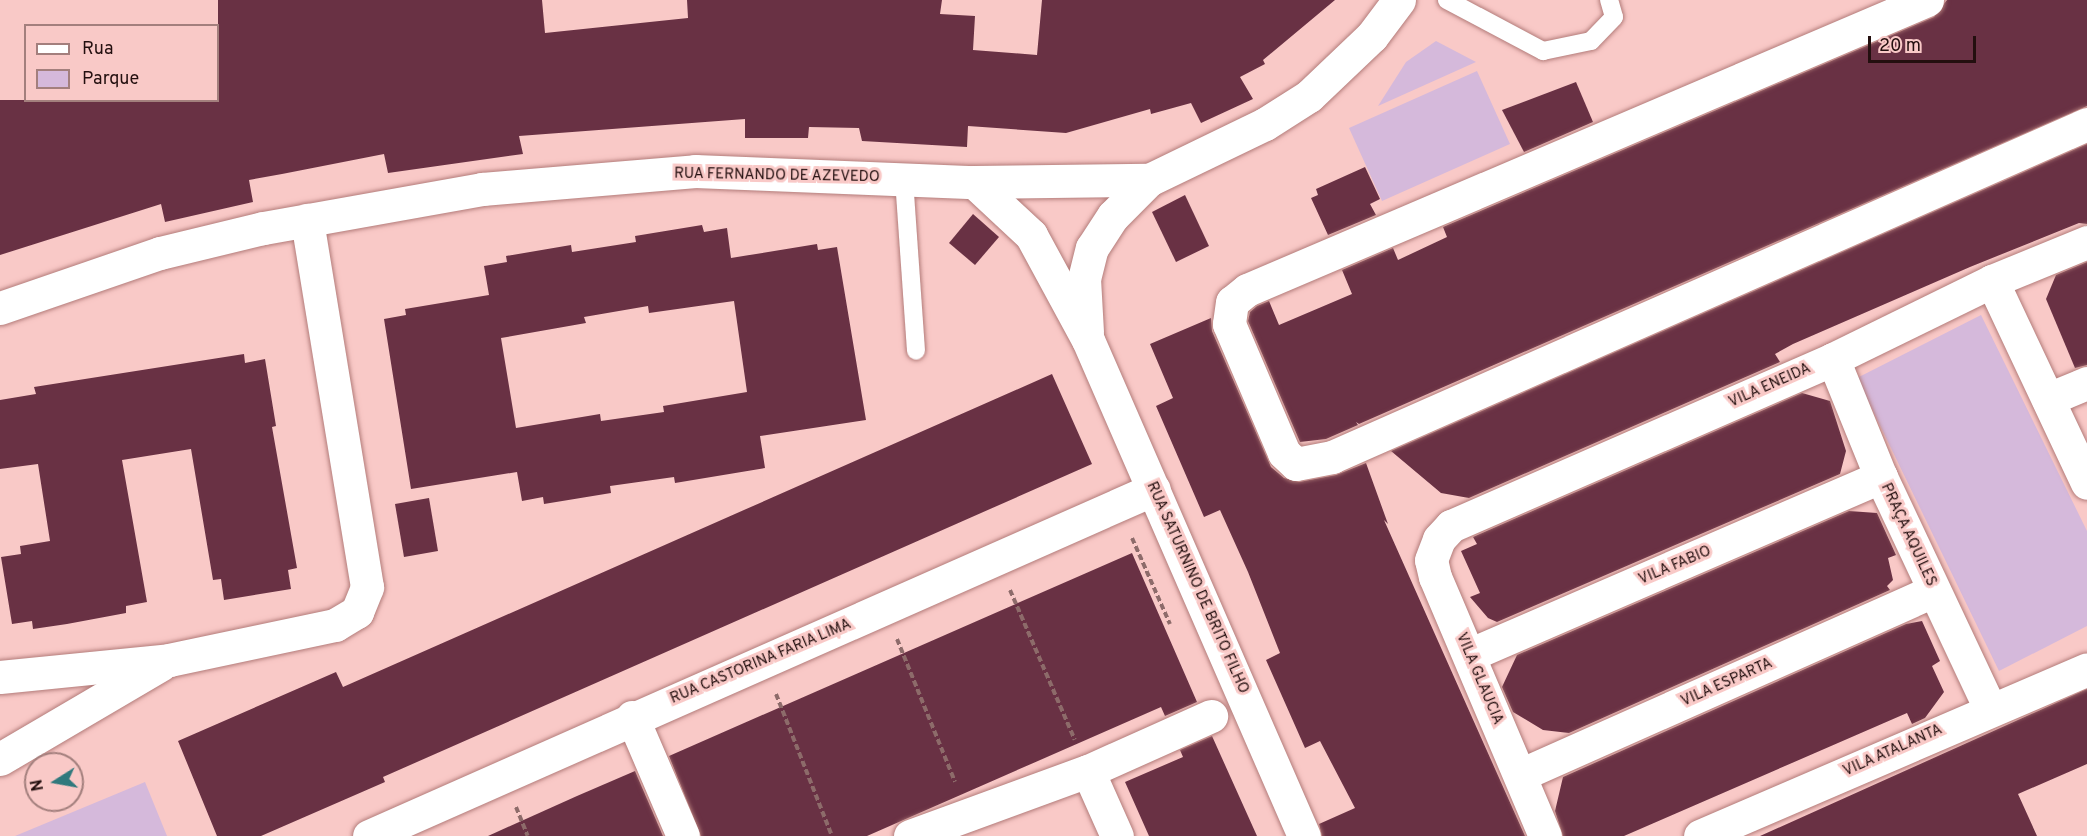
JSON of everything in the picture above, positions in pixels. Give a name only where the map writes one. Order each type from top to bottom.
[{"type":"street","name":"RUA FERNANDO DE AZEVEDO","points":[[0,308],[160,253],[307,220],[482,189],[695,171],[974,182],[1149,180],[1265,124],[1309,96],[1372,36],[1399,0]]},
{"type":"street","points":[[1928,0],[1247,290],[1232,302],[1229,324],[1284,453],[1296,464],[1332,457],[2087,124]]},
{"type":"street","name":"RUA SATURNINO DE BRITO FILHO","points":[[1088,340],[1084,279],[1092,248],[1113,216],[1149,180]]},
{"type":"street","name":"RUA SATURNINO DE BRITO FILHO","points":[[974,182],[1031,235],[1088,340],[1304,836]]},
{"type":"street","points":[[0,677],[169,660],[334,625],[357,612],[367,587],[307,220]]},
{"type":"street","name":"VILA ENEIDA","points":[[1451,525],[1833,359],[1992,281],[2087,242]]},
{"type":"street","points":[[1992,281],[2087,483]]},
{"type":"street","name":"PRAÇA AQUILES","points":[[1833,359],[1881,477],[1990,709]]},
{"type":"street","points":[[2048,399],[2087,383]]},
{"type":"street","name":"VILA FABIO","points":[[1469,655],[1881,477]]},
{"type":"street","name":"RUA CASTORINA FARIA LIMA","points":[[369,836],[632,717],[764,664],[995,556],[1079,524],[1154,489]]},
{"type":"street","name":"VILA GLAUCIA","points":[[1451,525],[1439,539],[1431,560],[1545,836]]},
{"type":"street","name":"VILA ESPARTA","points":[[1520,775],[1934,591]]},
{"type":"street","points":[[0,759],[169,660]]},
{"type":"street","name":"VILA ATALANTA","points":[[1700,836],[2087,669]]},
{"type":"street","points":[[910,836],[968,813],[1089,771],[1211,716]]},
{"type":"street","points":[[632,717],[683,836]]},
{"type":"street","points":[[1089,771],[1117,836]]},
{"type":"lane","points":[[1447,0],[1543,51],[1591,41],[1614,18],[1610,0]]},
{"type":"lane","points":[[904,179],[916,351]]},
{"type":"path","points":[[1130,533],[1173,630]]},
{"type":"path","points":[[995,556],[1089,771]]},
{"type":"path","points":[[885,608],[968,813]]},
{"type":"path","points":[[764,664],[832,836]]},
{"type":"green space","points":[[1436,41],[1476,62],[1378,106],[1406,62]]},
{"type":"green space","points":[[1477,71],[1510,144],[1382,201],[1349,128]]},
{"type":"green space","points":[[1981,315],[2087,531],[2087,626],[1999,671],[1857,378]]},
{"type":"green space","points":[[145,782],[167,836],[15,836],[73,812],[84,812],[84,807]]},
{"type":"building","points":[[218,0],[542,0],[545,33],[688,18],[687,0],[942,0],[940,14],[975,16],[973,50],[1037,55],[1042,0],[1335,0],[1263,60],[1265,64],[1240,77],[1253,99],[1201,123],[1191,103],[1151,114],[1150,109],[1066,133],[968,126],[967,147],[862,141],[859,128],[809,127],[808,138],[745,138],[745,119],[519,136],[523,154],[388,173],[384,154],[249,180],[253,202],[165,222],[161,204],[0,255],[0,100],[219,102]]},
{"type":"building","points":[[1947,0],[2087,0],[2087,106],[1359,424],[1356,422],[1358,425],[1326,439],[1300,442],[1248,321],[1250,312],[1257,306],[1269,301],[1279,325],[1352,294],[1342,270],[1393,248],[1398,260],[1447,237],[1443,227],[1934,17]]},
{"type":"building","points":[[1576,82],[1593,122],[1524,152],[1502,110]]},
{"type":"building","points":[[2087,144],[2087,224],[2079,223],[1970,267],[1793,344],[1775,354],[1780,362],[1469,498],[1441,493],[1391,451]]},
{"type":"building","points":[[1365,167],[1380,199],[1370,204],[1376,215],[1328,235],[1311,198],[1318,195],[1316,189]]},
{"type":"building","points":[[1185,195],[1209,246],[1176,262],[1152,212]]},
{"type":"building","points":[[973,214],[999,237],[975,265],[949,243]]},
{"type":"building","points":[[702,225],[704,232],[727,228],[731,258],[817,244],[818,250],[837,247],[866,420],[760,436],[765,468],[675,483],[674,477],[610,486],[611,493],[544,504],[543,497],[522,501],[517,472],[411,489],[384,319],[406,315],[405,309],[489,295],[484,266],[507,262],[506,256],[571,245],[572,252],[636,242],[635,236]],"holes":[[[734,301],[747,392],[663,406],[664,412],[601,421],[600,414],[516,428],[501,338],[586,323],[584,317],[648,306],[649,313]]]},
{"type":"building","points":[[2087,262],[2087,365],[2075,368],[2046,299],[2056,275]]},
{"type":"building","points":[[1211,318],[1212,331],[1271,467],[1284,478],[1299,482],[1336,475],[1366,463],[1388,524],[1384,520],[1525,836],[1322,836],[1319,824],[1355,808],[1320,741],[1305,748],[1266,660],[1280,653],[1248,572],[1220,510],[1204,517],[1156,406],[1173,398],[1150,344]]},
{"type":"building","points":[[244,354],[245,363],[265,359],[276,426],[272,427],[297,568],[288,570],[291,589],[224,600],[221,579],[213,580],[191,449],[122,460],[147,602],[126,606],[126,613],[67,624],[33,629],[32,621],[12,624],[1,557],[21,554],[20,546],[50,541],[38,464],[0,469],[0,400],[36,394],[34,387]]},
{"type":"building","points":[[1052,374],[1092,464],[383,777],[385,782],[261,836],[217,836],[178,741],[336,672],[343,687]]},
{"type":"building","points":[[1802,393],[1830,401],[1846,451],[1840,474],[1497,622],[1488,618],[1470,597],[1480,593],[1461,551],[1477,544],[1473,537]]},
{"type":"building","points":[[429,498],[438,551],[404,557],[395,504]]},
{"type":"building","points":[[1849,511],[1877,513],[1896,555],[1888,558],[1893,580],[1887,586],[1890,590],[1569,733],[1543,730],[1513,712],[1502,687],[1517,655]]},
{"type":"building","points":[[1132,553],[1197,702],[1165,716],[1161,707],[867,836],[701,836],[669,756]]},
{"type":"building","points":[[1922,621],[1940,661],[1932,666],[1944,692],[1925,718],[1912,724],[1907,713],[1624,836],[1563,836],[1555,811],[1563,777],[1906,624]]},
{"type":"building","points":[[2087,689],[2087,764],[2018,794],[2037,836],[1760,836]]},
{"type":"building","points":[[1212,736],[1257,836],[1149,836],[1125,782],[1183,757],[1180,750]]},
{"type":"building","points":[[635,771],[663,836],[488,836],[577,796]]}]
